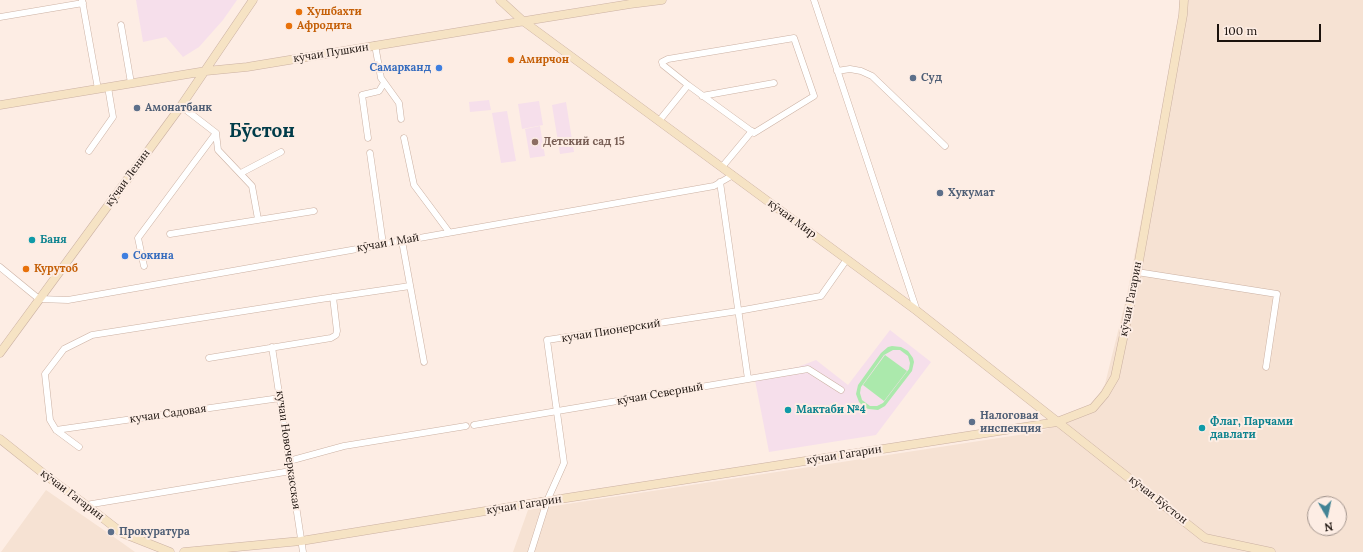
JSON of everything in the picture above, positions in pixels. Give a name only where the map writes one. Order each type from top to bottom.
[{"type":"street","name":"кӯчаи Ленин","points":[[0,353],[206,71],[252,0]]},
{"type":"street","name":"кӯчаи Мир","points":[[500,0],[523,21],[917,311],[1058,422]]},
{"type":"street","name":"кӯчаи Пушкин","points":[[0,105],[206,71],[247,67],[523,21],[662,0]]},
{"type":"street","points":[[814,0],[917,311]]},
{"type":"street","points":[[1179,0],[1183,9]]},
{"type":"street","name":"кӯчаи Гагарин","points":[[184,552],[301,541],[547,501],[1058,422],[1093,408],[1105,394],[1115,377],[1137,272],[1184,0]]},
{"type":"street","points":[[0,17],[83,1],[98,89]]},
{"type":"street","points":[[121,24],[131,83]]},
{"type":"street","points":[[794,38],[814,96],[754,133],[702,96],[662,62],[668,59],[794,38]]},
{"type":"street","points":[[375,45],[381,78],[399,104],[401,119]]},
{"type":"street","points":[[837,71],[850,69],[861,70],[872,76],[945,146]]},
{"type":"street","points":[[702,96],[774,83]]},
{"type":"street","points":[[368,138],[362,95],[379,91],[384,84]]},
{"type":"street","points":[[659,121],[688,85]]},
{"type":"street","points":[[89,151],[113,117],[108,87]]},
{"type":"street","points":[[181,106],[216,133],[218,150],[252,186],[258,219]]},
{"type":"street","points":[[722,167],[752,131]]},
{"type":"street","points":[[144,266],[138,238],[216,133]]},
{"type":"street","points":[[404,138],[414,185],[449,232]]},
{"type":"street","points":[[241,173],[281,152]]},
{"type":"street","points":[[370,153],[383,244]]},
{"type":"street","name":"кӯчаи 1 Май","points":[[39,299],[68,300],[714,186],[733,175]]},
{"type":"street","points":[[720,182],[748,379]]},
{"type":"street","points":[[170,234],[314,211]]},
{"type":"street","points":[[402,241],[424,362]]},
{"type":"street","name":"кучаи Пионерский","points":[[531,552],[547,501],[564,463],[547,340],[738,311],[821,296],[847,259]]},
{"type":"street","points":[[0,267],[39,299]]},
{"type":"street","points":[[1137,272],[1277,294],[1266,367]]},
{"type":"street","points":[[79,447],[56,430],[50,420],[45,374],[64,349],[85,338],[92,335],[410,286]]},
{"type":"street","points":[[209,358],[332,338],[336,335],[337,331],[333,297]]},
{"type":"street","name":"кучаи Новочеркасская","points":[[272,347],[303,552]]},
{"type":"street","name":"кӯчаи Северный","points":[[474,425],[808,370],[841,390]]},
{"type":"street","name":"кучаи Садовая","points":[[56,430],[280,398]]},
{"type":"street","name":"кӯчаи Бӯстон","points":[[1058,422],[1205,538],[1271,552]]},
{"type":"street","points":[[289,461],[344,446],[466,426]]},
{"type":"street","name":"кӯчаи Гагарин","points":[[0,439],[122,533],[170,552]]},
{"type":"street","points":[[86,505],[291,471]]},
{"type":"shaded area","points":[[136,0],[237,0],[223,20],[199,47],[183,57],[166,37],[143,42]]},
{"type":"shaded area","points":[[1180,0],[1363,0],[1363,552],[513,552],[528,510],[1038,432],[1087,415],[1105,384],[1127,295],[1178,24]]},
{"type":"shaded area","points":[[489,100],[491,110],[470,112],[469,102]]},
{"type":"shaded area","points":[[539,101],[543,125],[522,129],[518,104]]},
{"type":"shaded area","points":[[566,102],[574,152],[560,154],[552,105]]},
{"type":"shaded area","points":[[507,111],[516,161],[501,163],[492,113]]},
{"type":"shaded area","name":"Детский сад 15","points":[[540,126],[545,156],[530,158],[525,129]]},
{"type":"shaded area","points":[[890,330],[931,362],[876,435],[769,452],[754,375],[798,367],[816,360],[848,385]]},
{"type":"shaded area","points":[[46,490],[121,542],[135,552],[1,552]]},
{"type":"green space","points":[[888,347],[901,347],[908,351],[914,362],[912,371],[885,406],[878,410],[865,408],[859,402],[856,394],[858,385],[881,353]],"holes":[[[893,350],[900,350],[908,356],[910,363],[909,369],[883,403],[877,406],[870,406],[862,400],[860,393],[861,387],[884,355]]]},
{"type":"green space","points":[[885,355],[907,371],[884,401],[863,385]]},
{"type":"place","name":"Хушбахти","points":[[299,12]]},
{"type":"place","name":"Афродита","points":[[289,26]]},
{"type":"place","name":"Амирчон","points":[[511,60]]},
{"type":"place","name":"Самарканд","points":[[439,68]]},
{"type":"place","name":"Суд","points":[[913,78]]},
{"type":"place","name":"Амонатбанк","points":[[137,108]]},
{"type":"place","name":"Детский сад 15","points":[[535,142]]},
{"type":"place","name":"Хукумат","points":[[940,193]]},
{"type":"place","name":"Баня","points":[[32,240]]},
{"type":"place","name":"Сокина","points":[[125,256]]},
{"type":"place","name":"Курутоб","points":[[26,269]]},
{"type":"place","name":"Мактаби №4","points":[[788,410]]},
{"type":"place","name":"Налоговая инспекция","points":[[972,422]]},
{"type":"place","name":"Флаг, Парчами давлати","points":[[1202,428]]},
{"type":"place","name":"Прокуратура","points":[[111,532]]},
{"type":"district","name":"Бӯстон","points":[[262,132]]}]
